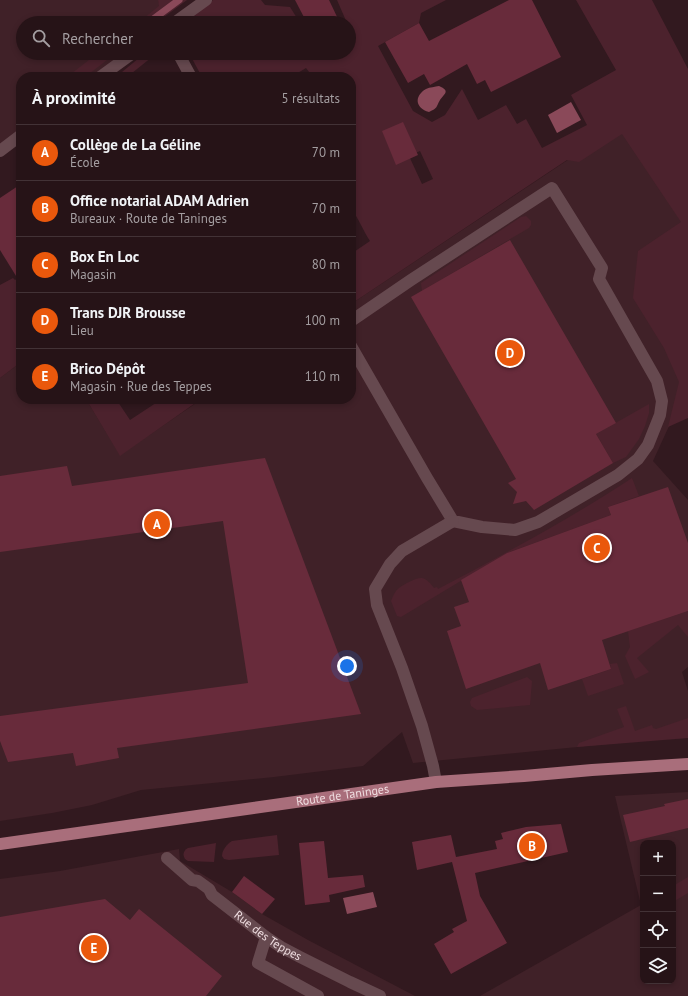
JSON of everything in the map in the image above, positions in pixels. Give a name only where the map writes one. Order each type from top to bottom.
[{"type":"main road","name":"Route de Taninges","points":[[0,844],[436,782],[688,764]]},
{"type":"street","points":[[184,16],[206,0]]},
{"type":"street","points":[[107,72],[123,60]]},
{"type":"street","points":[[182,60],[188,72]]},
{"type":"street","points":[[0,151],[16,139]]},
{"type":"street","points":[[356,318],[552,188],[602,268],[599,279],[657,381],[662,401],[660,414],[648,445],[638,459],[618,474],[538,522],[516,530],[482,527],[453,521],[402,551],[390,564],[375,589],[377,606],[402,668],[422,726],[436,782]]},
{"type":"street","points":[[356,355],[453,521]]},
{"type":"street","name":"Rue des Teppes","points":[[167,858],[192,880],[198,881],[209,889],[212,895],[266,937],[300,957],[380,996]]},
{"type":"street","points":[[266,937],[258,963],[318,996]]},
{"type":"shaded area","points":[[0,0],[158,0],[160,6],[159,16],[16,16],[16,60],[123,60],[107,72],[16,72],[16,139],[0,151]]},
{"type":"shaded area","points":[[158,0],[187,0],[165,16],[147,16],[159,6]]},
{"type":"shaded area","points":[[213,0],[261,0],[265,5],[290,7],[296,16],[192,16]]},
{"type":"shaded area","points":[[337,0],[446,0],[421,13],[419,23],[378,46],[413,111],[432,122],[445,115],[462,89],[478,120],[506,105],[517,124],[526,119],[542,148],[587,125],[571,95],[616,70],[576,0],[652,0],[688,69],[688,418],[668,427],[679,382],[664,348],[633,298],[638,251],[681,222],[622,134],[579,162],[567,160],[356,301],[356,251],[370,241],[356,216],[356,72],[309,72],[306,68],[299,72],[199,72],[193,60],[356,60],[356,16],[344,16]],"holes":[[[420,151],[433,179],[422,184],[409,156]]]},
{"type":"shaded area","points":[[89,60],[107,60],[91,72],[73,72]]},
{"type":"shaded area","points":[[137,60],[148,60],[133,72],[122,72]]},
{"type":"shaded area","points":[[439,86],[445,89],[446,93],[436,107],[429,112],[421,108],[418,102],[419,95],[426,89]]},
{"type":"shaded area","points":[[571,102],[581,120],[557,133],[548,115]]},
{"type":"shaded area","points":[[628,120],[688,225],[681,355],[681,400],[653,461],[688,500],[688,667],[682,672],[688,691],[688,738],[660,739],[413,763],[402,732],[363,766],[274,777],[141,790],[92,805],[0,821],[0,378],[16,366],[16,404],[89,404],[120,455],[195,404],[356,404],[356,301]]},
{"type":"shaded area","points":[[526,216],[531,221],[529,228],[422,291],[421,283],[521,217]]},
{"type":"shaded area","points":[[13,278],[16,279],[16,366],[0,378],[0,285]]},
{"type":"shaded area","points":[[89,404],[119,404],[130,420],[154,404],[194,404],[120,456]]},
{"type":"shaded area","points":[[649,404],[649,413],[639,439],[626,457],[613,463],[596,434]]},
{"type":"shaded area","points":[[632,478],[639,496],[608,507],[611,515],[507,553],[401,617],[397,616],[391,601],[396,591],[404,585],[422,578],[430,583],[434,588],[437,587],[438,589],[561,522]]},
{"type":"shaded area","points":[[688,611],[688,637],[678,625],[637,658],[649,672],[635,679],[625,656],[630,647],[628,631]]},
{"type":"shaded area","points":[[617,663],[624,684],[588,696],[582,679],[611,669],[610,664]]},
{"type":"shaded area","points":[[527,677],[532,681],[530,705],[477,710],[471,706],[470,702],[472,698]]},
{"type":"shaded area","points":[[626,706],[635,731],[652,725],[653,728],[656,729],[688,718],[688,738],[577,747],[579,743],[624,727],[617,709]]},
{"type":"shaded area","points":[[688,792],[688,996],[480,996],[640,906],[640,984],[676,984],[676,840],[640,840],[640,901],[615,796]]},
{"type":"shaded area","points":[[277,835],[279,855],[229,860],[224,859],[222,856],[225,847],[232,841]]},
{"type":"shaded area","points":[[216,843],[214,862],[188,861],[184,856],[185,851],[188,848]]},
{"type":"shaded area","points":[[179,849],[180,861],[232,892],[262,914],[415,996],[0,996],[0,879],[60,871]]},
{"type":"shaded area","points":[[688,877],[688,893],[676,900],[676,884]]},
{"type":"shaded area","points":[[373,892],[377,907],[347,914],[343,898]]},
{"type":"building","points":[[295,0],[329,0],[337,16],[303,16]]},
{"type":"building","points":[[509,0],[532,0],[561,57],[491,92],[485,80],[477,84],[467,64],[430,85],[424,74],[408,83],[385,42],[419,23],[429,41]]},
{"type":"building","points":[[403,122],[418,155],[396,165],[382,131]]},
{"type":"building","points":[[16,187],[16,276],[0,250],[0,198]]},
{"type":"building","points":[[510,240],[616,423],[596,434],[613,463],[534,510],[526,501],[513,504],[517,492],[508,483],[516,479],[411,297]]},
{"type":"building","points":[[265,458],[361,714],[117,748],[119,758],[76,766],[73,753],[8,762],[0,741],[0,716],[248,683],[223,521],[0,552],[0,476],[67,466],[72,486]]},
{"type":"building","points":[[668,487],[688,543],[688,611],[602,640],[611,669],[548,690],[540,663],[466,689],[447,631],[461,626],[454,607],[469,602],[461,580],[507,553],[611,515],[608,507]]},
{"type":"building","points":[[688,799],[688,828],[630,842],[623,815],[665,806],[664,804]]},
{"type":"building","points":[[561,824],[568,852],[475,873],[480,896],[507,943],[451,974],[434,944],[454,932],[452,929],[467,921],[452,862],[417,870],[412,842],[451,835],[456,857],[497,849],[495,841],[503,839],[501,833],[526,827]]},
{"type":"building","points":[[324,841],[328,878],[363,875],[365,887],[329,895],[330,902],[305,905],[299,843]]},
{"type":"building","points":[[244,876],[275,899],[262,914],[232,892]]},
{"type":"building","points":[[105,899],[130,920],[139,909],[222,976],[206,996],[0,996],[0,917]]},
{"type":"waterway","points":[[157,16],[179,0]]},
{"type":"place","name":"Trans DJR Brousse","points":[[510,353]]},
{"type":"place","name":"Collège de La Géline","points":[[157,524]]},
{"type":"place","name":"Box En Loc","points":[[597,548]]},
{"type":"place","name":"Office notarial ADAM Adrien","points":[[532,846]]},
{"type":"place","name":"Brico Dépôt","points":[[94,948]]}]
